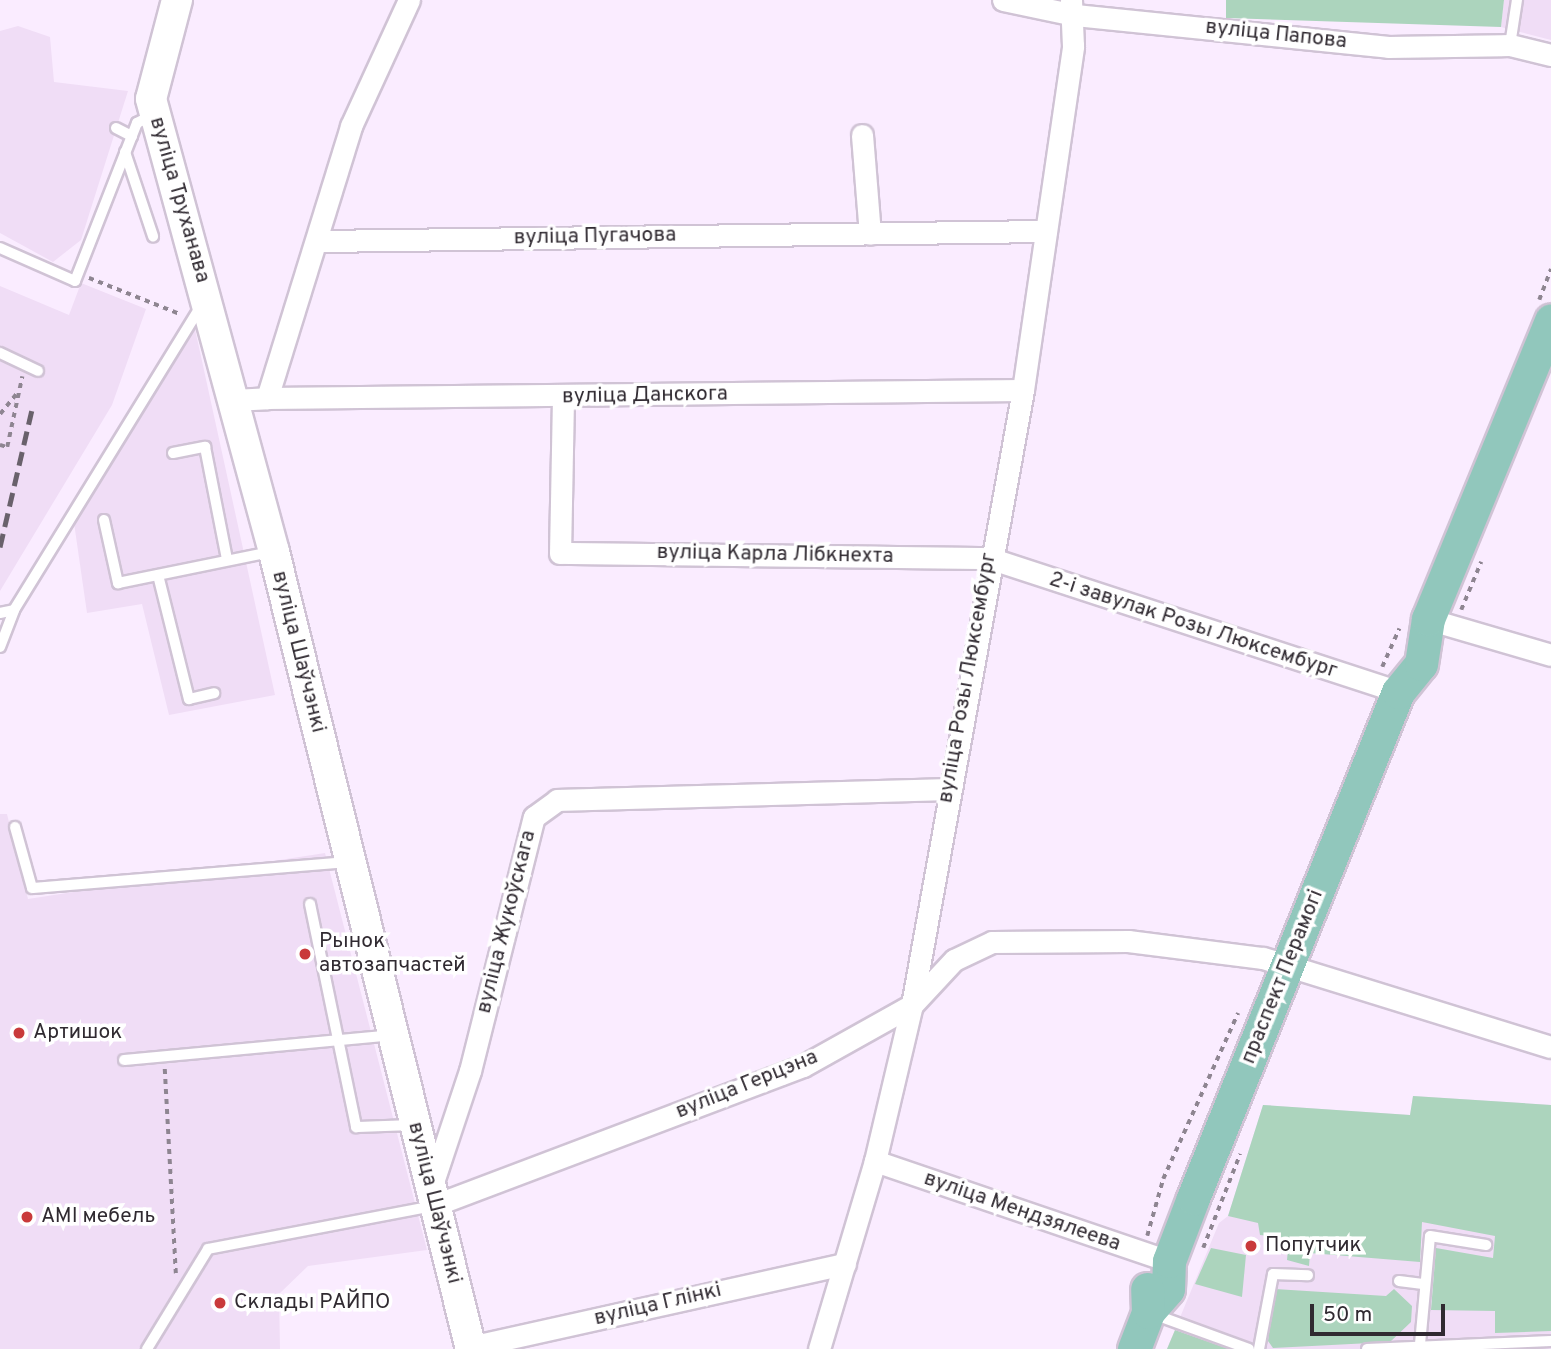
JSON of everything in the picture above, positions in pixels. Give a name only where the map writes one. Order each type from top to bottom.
[{"type":"main road","name":"вуліца Труханава","points":[[177,0],[151,99],[199,309],[233,400]]},
{"type":"main road","name":"праспект Перамогі","points":[[1134,1349],[1148,1312],[1168,1289],[1169,1261],[1398,692],[1421,664],[1428,619],[1551,320]]},
{"type":"main road","name":"вуліца Шаўчэнкі","points":[[233,400],[274,552],[470,1348]]},
{"type":"street","points":[[233,400],[267,397],[320,240],[351,126],[409,0]]},
{"type":"street","name":"вуліца Папова","points":[[1003,0],[1388,47],[1510,45],[1551,55]]},
{"type":"street","name":"вуліца Розы Люксембург","points":[[820,1349],[876,1161],[912,1005],[989,558],[1023,390],[1046,232],[1073,8]]},
{"type":"street","points":[[862,135],[870,234]]},
{"type":"street","name":"вуліца Пугачова","points":[[320,240],[1046,232]]},
{"type":"street","name":"вуліца Данскога","points":[[267,397],[563,398],[1023,390]]},
{"type":"street","name":"вуліца Карла Лібкнехта","points":[[563,398],[560,553],[989,558]]},
{"type":"street","name":"2-і завулак Розы Люксембург","points":[[989,558],[1398,692]]},
{"type":"street","points":[[1428,619],[1551,655]]},
{"type":"street","name":"вуліца Жукоўскага","points":[[433,1196],[470,1071],[534,817],[557,800],[948,789]]},
{"type":"street","name":"вуліца Герцэна","points":[[433,1196],[803,1066],[912,1005],[954,960],[992,942],[1128,941],[1287,966],[1551,1047]]},
{"type":"street","name":"вуліца Мендзялеева","points":[[876,1161],[1169,1261]]},
{"type":"street","name":"вуліца Глінкі","points":[[470,1348],[845,1264]]},
{"type":"lane","points":[[1510,45],[1517,0]]},
{"type":"lane","points":[[0,248],[75,281],[136,123],[155,114]]},
{"type":"lane","points":[[116,128],[132,135]]},
{"type":"lane","points":[[125,152],[153,236]]},
{"type":"lane","points":[[0,648],[14,610],[199,309]]},
{"type":"lane","points":[[0,353],[38,371]]},
{"type":"lane","points":[[173,453],[205,447],[227,559]]},
{"type":"lane","points":[[104,520],[118,583],[227,559],[274,552]]},
{"type":"lane","points":[[158,575],[189,699],[214,693]]},
{"type":"lane","points":[[0,613],[14,610]]},
{"type":"lane","points":[[15,827],[32,888],[349,862]]},
{"type":"lane","points":[[310,904],[356,1128],[414,1125]]},
{"type":"lane","points":[[124,1060],[392,1035]]},
{"type":"lane","points":[[147,1349],[208,1249],[433,1196]]},
{"type":"lane","points":[[1420,1344],[1430,1236],[1486,1245]]},
{"type":"lane","points":[[1259,1349],[1273,1274],[1308,1275]]},
{"type":"lane","points":[[1399,1281],[1425,1284]]},
{"type":"lane","points":[[1148,1312],[1249,1349]]},
{"type":"lane","points":[[1367,1349],[1420,1344],[1551,1341]]},
{"type":"path","points":[[78,273],[199,309]]},
{"type":"path","points":[[0,446],[7,447],[25,365]]},
{"type":"path","points":[[0,414],[19,390]]},
{"type":"path","points":[[166,1056],[178,1299]]},
{"type":"shaded area","points":[[1504,0],[1551,0],[1551,40],[1501,27]]},
{"type":"shaded area","points":[[18,26],[50,37],[54,82],[128,91],[81,240],[53,262],[0,233],[0,31]]},
{"type":"shaded area","points":[[81,283],[146,309],[112,405],[0,591],[0,286],[69,315]]},
{"type":"shaded area","points":[[195,329],[275,695],[169,715],[142,604],[87,613],[73,516]]},
{"type":"shaded area","points":[[0,814],[7,814],[28,899],[325,853],[427,1250],[308,1266],[279,1294],[280,1349],[0,1349]]},
{"type":"shaded area","points":[[1413,1096],[1551,1105],[1551,1349],[1167,1349],[1219,1223],[1228,1216],[1263,1105],[1410,1115]]},
{"type":"green space","points":[[1226,0],[1504,0],[1501,27],[1226,18]]},
{"type":"green space","points":[[1413,1096],[1551,1105],[1551,1331],[1495,1333],[1495,1311],[1431,1310],[1436,1248],[1493,1258],[1495,1236],[1422,1222],[1420,1262],[1310,1253],[1309,1266],[1287,1260],[1289,1238],[1260,1235],[1258,1223],[1228,1216],[1263,1105],[1410,1115]]},
{"type":"green space","points":[[1211,1248],[1246,1255],[1242,1297],[1195,1284]]},
{"type":"green space","points":[[1275,1289],[1386,1296],[1394,1289],[1412,1306],[1411,1322],[1390,1342],[1273,1348],[1268,1341]]},
{"type":"green space","points":[[1175,1330],[1229,1349],[1167,1349]]},
{"type":"railway","points":[[0,547],[32,410]]},
{"type":"place","name":"Рынок автозапчастей","points":[[305,954]]},
{"type":"place","name":"Артишок","points":[[19,1033]]},
{"type":"place","name":"AMI мебель","points":[[27,1217]]},
{"type":"place","name":"Попутчик","points":[[1251,1246]]},
{"type":"place","name":"Склады РАЙПО","points":[[220,1303]]}]
